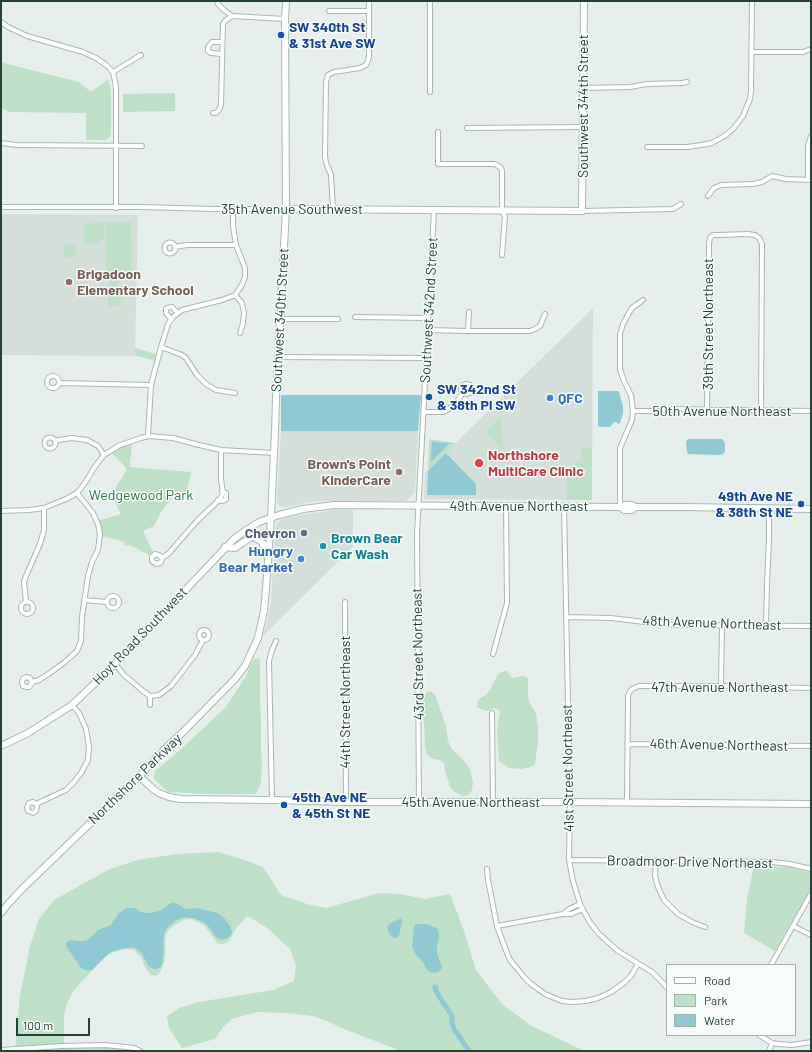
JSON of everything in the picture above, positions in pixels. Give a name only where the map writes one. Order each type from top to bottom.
[{"type":"street","points":[[217,1],[224,10],[232,16],[285,19]]},
{"type":"street","name":"Southwest 340th Street","points":[[258,638],[264,611],[271,517],[286,209],[286,1]]},
{"type":"street","points":[[333,210],[331,175],[325,156],[326,82],[328,75],[334,72],[360,68],[366,65],[369,56],[370,1]]},
{"type":"street","points":[[430,1],[430,92]]},
{"type":"street","name":"Southwest 344th Street","points":[[582,211],[584,1]]},
{"type":"street","points":[[647,147],[676,147],[712,143],[733,129],[743,116],[750,99],[751,91],[752,1]]},
{"type":"street","points":[[329,11],[369,11]]},
{"type":"street","points":[[213,113],[216,113],[219,110],[221,105],[223,24],[232,16]]},
{"type":"street","points":[[1,22],[27,36],[83,52],[96,58],[106,65],[112,72],[116,87],[116,208]]},
{"type":"street","points":[[222,42],[212,42],[208,47],[208,51],[211,53],[222,54]]},
{"type":"street","points":[[751,52],[803,52],[811,49]]},
{"type":"street","points":[[112,72],[141,55]]},
{"type":"street","points":[[582,88],[630,87],[647,84],[682,84],[687,82]]},
{"type":"street","points":[[467,128],[583,126]]},
{"type":"street","points":[[438,132],[438,164],[495,164],[502,171],[502,210],[505,216],[502,255]]},
{"type":"street","points":[[708,196],[714,188],[721,185],[753,184],[762,182],[772,176],[786,179],[809,180],[808,146],[811,136]]},
{"type":"street","points":[[1,143],[17,145],[142,146]]},
{"type":"street","points":[[582,211],[674,209],[681,204]]},
{"type":"street","name":"35th Avenue Southwest","points":[[1,207],[582,211]]},
{"type":"street","points":[[148,436],[151,385],[168,324],[182,310],[235,296],[245,277],[245,268],[236,246],[233,226],[233,209]]},
{"type":"street","name":"Southwest 342nd Street","points":[[418,506],[434,210]]},
{"type":"street","name":"39th Street Northeast","points":[[707,410],[710,238],[713,235],[748,234],[759,238],[762,244],[762,411]]},
{"type":"street","points":[[175,247],[236,246]]},
{"type":"street","points":[[235,296],[242,303],[244,313],[240,333]]},
{"type":"street","points":[[620,507],[620,448],[632,420],[633,410],[631,396],[620,369],[620,334],[623,324],[632,308],[643,300]]},
{"type":"street","points":[[173,318],[166,314],[166,308],[172,307],[178,313]]},
{"type":"street","points":[[468,331],[469,312]]},
{"type":"street","points":[[428,330],[530,331],[540,326],[545,314]]},
{"type":"street","points":[[355,318],[428,318]]},
{"type":"street","points":[[280,319],[338,319]]},
{"type":"street","points":[[161,347],[186,358],[197,375],[206,384],[216,390],[235,393]]},
{"type":"street","points":[[278,357],[426,358]]},
{"type":"street","points":[[59,383],[151,385]]},
{"type":"street","points":[[423,412],[443,412],[455,404],[463,393]]},
{"type":"street","name":"50th Avenue Northeast","points":[[633,410],[659,411],[670,409],[811,411]]},
{"type":"street","points":[[1,511],[44,508],[66,499],[77,493],[104,455],[126,443],[148,436],[173,438],[221,450],[274,453]]},
{"type":"street","points":[[55,441],[72,438],[87,440],[98,446],[104,455]]},
{"type":"street","points":[[162,558],[169,553],[197,521],[221,497],[221,450]]},
{"type":"street","points":[[32,682],[39,680],[65,662],[77,651],[81,641],[82,617],[88,576],[92,562],[98,550],[100,534],[98,524],[93,513],[77,493]]},
{"type":"street","name":"49th Avenue Northeast","points":[[271,517],[298,510],[327,506],[620,507],[624,505],[632,505],[635,507],[811,509]]},
{"type":"street","name":"43rd Street Northeast","points":[[418,506],[419,802]]},
{"type":"street","points":[[493,654],[507,603],[506,506]]},
{"type":"street","name":"41st Street Northeast","points":[[564,506],[570,802],[569,860],[574,889],[589,921],[599,934],[618,951],[638,964],[646,967],[666,987]]},
{"type":"street","points":[[26,602],[24,582],[40,544],[44,530],[44,508]]},
{"type":"street","points":[[766,625],[770,508]]},
{"type":"street","name":"Hoyt Road Southwest","points":[[1,746],[28,733],[72,705],[115,664],[226,547],[245,531],[259,522],[271,517]]},
{"type":"street","points":[[226,547],[235,548],[251,537],[254,537],[262,542],[268,557]]},
{"type":"street","points":[[84,600],[107,602]]},
{"type":"street","name":"44th Street Northeast","points":[[344,602],[346,802]]},
{"type":"street","name":"48th Avenue Northeast","points":[[566,617],[611,618],[662,624],[811,626]]},
{"type":"street","points":[[721,686],[722,626]]},
{"type":"street","name":"Northshore Parkway","points":[[1,913],[23,888],[139,776],[235,679],[245,666],[258,638]]},
{"type":"street","points":[[115,664],[136,686],[150,696],[159,695],[171,686],[195,655],[203,640]]},
{"type":"street","points":[[272,800],[269,661],[276,641]]},
{"type":"street","name":"47th Avenue Northeast","points":[[627,744],[628,696],[632,689],[640,686],[811,688]]},
{"type":"street","points":[[150,696],[150,705]]},
{"type":"street","points":[[36,804],[66,790],[82,773],[88,760],[89,746],[86,729],[79,713],[72,705]]},
{"type":"street","points":[[492,713],[493,802]]},
{"type":"street","points":[[626,802],[627,744]]},
{"type":"street","name":"46th Avenue Northeast","points":[[627,744],[811,746]]},
{"type":"street","name":"45th Avenue Northeast","points":[[139,776],[152,789],[177,799],[346,802],[626,802],[811,804]]},
{"type":"street","name":"Broadmoor Drive Northeast","points":[[569,860],[772,862],[811,869]]},
{"type":"street","points":[[656,861],[655,876],[664,900],[678,914],[704,927]]},
{"type":"street","points":[[487,870],[499,934],[510,960],[530,983],[545,994],[562,1001],[572,1002],[586,1001],[605,995],[618,988],[625,982],[631,976],[638,964]]},
{"type":"street","points":[[772,964],[811,894]]},
{"type":"street","points":[[563,914],[569,909],[580,904]]},
{"type":"street","points":[[497,926],[563,914],[571,914],[583,909]]},
{"type":"street","points":[[793,926],[811,935]]},
{"type":"street","points":[[761,1036],[772,1043],[787,1045],[811,1042]]},
{"type":"street","points":[[769,1051],[772,1043]]},
{"type":"street","points":[[1,1050],[104,1045],[134,1048],[140,1051]]},
{"type":"shaded area","name":"Brigadoon Elementary School","points":[[1,214],[138,215],[135,356],[1,355]]},
{"type":"shaded area","points":[[593,308],[592,500],[426,499],[424,497],[425,473]]},
{"type":"shaded area","points":[[281,431],[418,431],[415,492],[406,501],[321,501],[280,507],[277,503],[277,499]]},
{"type":"shaded area","points":[[334,510],[353,510],[353,547],[262,637],[271,603],[275,529],[277,523],[282,519],[298,515]]},
{"type":"green space","points":[[1,61],[79,82],[91,92],[108,79],[111,89],[110,137],[105,140],[86,140],[86,113],[9,112],[1,108]]},
{"type":"green space","points":[[175,93],[175,111],[123,112],[123,94]]},
{"type":"green space","points":[[101,222],[105,228],[105,235],[103,238],[99,243],[93,245],[85,244],[84,226],[86,224]]},
{"type":"green space","points":[[106,222],[131,222],[132,274],[106,275]]},
{"type":"green space","points":[[70,244],[75,246],[77,251],[75,256],[70,258],[65,256],[63,251],[65,246]]},
{"type":"green space","points":[[110,275],[118,275],[118,290],[110,290]]},
{"type":"green space","points":[[108,293],[121,293],[121,306],[108,306]]},
{"type":"green space","points":[[135,348],[159,355],[157,361],[135,356]]},
{"type":"green space","points":[[499,418],[501,419],[503,450],[485,432]]},
{"type":"green space","points":[[429,439],[456,443],[428,471]]},
{"type":"green space","name":"Wedgewood Park","points":[[132,440],[130,467],[191,472],[186,492],[177,492],[161,512],[154,526],[143,531],[153,552],[149,555],[130,545],[125,546],[125,542],[100,537],[97,521],[121,514],[111,495],[127,469],[110,451]]},
{"type":"green space","points":[[581,448],[592,448],[592,500],[567,500],[567,471],[581,459]]},
{"type":"green space","points":[[260,658],[262,764],[261,782],[256,794],[168,792],[154,778],[155,771],[226,707],[247,674],[251,663],[255,659]]},
{"type":"green space","points":[[506,670],[512,678],[523,676],[528,678],[528,696],[530,704],[536,713],[538,728],[535,764],[531,767],[521,769],[509,768],[499,761],[497,733],[500,712],[494,708],[486,711],[477,707],[477,703],[480,698],[486,695],[490,690],[498,674]]},
{"type":"green space","points":[[431,691],[435,695],[446,726],[448,741],[451,748],[470,769],[473,782],[472,790],[468,795],[463,796],[455,792],[450,787],[444,763],[427,755],[425,747],[423,700],[426,693]]},
{"type":"green space","points":[[218,852],[263,867],[281,895],[307,904],[326,908],[379,893],[400,894],[425,899],[450,894],[463,928],[476,970],[502,1004],[530,1025],[584,1051],[401,1051],[313,1016],[259,1012],[232,1019],[224,1026],[215,1039],[182,1048],[169,1028],[167,1016],[179,1008],[199,1002],[273,990],[294,981],[296,965],[290,949],[266,927],[247,916],[237,927],[229,941],[224,944],[218,944],[204,925],[192,919],[185,919],[173,926],[167,932],[164,963],[160,972],[156,976],[151,975],[146,969],[141,957],[134,950],[126,949],[114,952],[105,957],[73,991],[64,1015],[64,1046],[104,1045],[134,1048],[130,1051],[15,1051],[20,995],[30,946],[39,919],[54,900],[108,870],[137,860],[177,854]]},
{"type":"green space","points":[[754,866],[790,867],[811,873],[811,889],[775,951],[744,933],[747,899]]},
{"type":"water","points":[[598,391],[619,392],[623,406],[623,413],[620,423],[618,424],[614,422],[609,427],[598,426]]},
{"type":"water","points":[[281,395],[421,395],[418,431],[281,431]]},
{"type":"water","points":[[689,439],[722,439],[725,444],[725,452],[720,455],[688,454],[686,442]]},
{"type":"water","points":[[432,442],[450,443],[431,462]]},
{"type":"water","points":[[446,453],[476,484],[476,495],[427,495],[428,471]]},
{"type":"water","points":[[171,903],[175,903],[186,909],[196,908],[218,913],[230,926],[232,933],[228,938],[222,940],[216,937],[203,922],[185,917],[177,920],[167,928],[164,934],[163,961],[161,966],[157,969],[149,967],[141,952],[135,948],[127,948],[109,953],[92,970],[88,971],[81,968],[66,946],[66,943],[70,940],[88,940],[98,930],[111,925],[118,914],[126,908],[135,908],[141,912],[151,913],[161,910]]},
{"type":"water","points":[[401,918],[402,922],[399,936],[397,938],[392,937],[387,928],[389,924]]},
{"type":"water","points":[[416,924],[426,924],[436,928],[438,931],[437,954],[442,966],[441,970],[438,972],[429,972],[412,947],[414,927]]},
{"type":"waterway","points":[[435,987],[437,993],[452,1016],[452,1019]]},
{"type":"waterway","points":[[452,1023],[454,1029],[469,1051]]},
{"type":"place","name":"SW 340th St & 31st Ave SW","points":[[281,35]]},
{"type":"place","name":"Brigadoon Elementary School","points":[[69,282]]},
{"type":"place","name":"SW 342nd St & 38th Pl SW","points":[[429,397]]},
{"type":"place","name":"QFC","points":[[550,398]]},
{"type":"place","name":"Northshore MultiCare Clinic","points":[[479,463]]},
{"type":"place","name":"Brown's Point KinderCare","points":[[399,472]]},
{"type":"place","name":"49th Ave NE & 38th St NE","points":[[801,504]]},
{"type":"place","name":"Chevron","points":[[304,533]]},
{"type":"place","name":"Brown Bear Car Wash","points":[[323,546]]},
{"type":"place","name":"Hungry Bear Market","points":[[301,559]]},
{"type":"place","name":"45th Ave NE & 45th St NE","points":[[284,805]]}]
